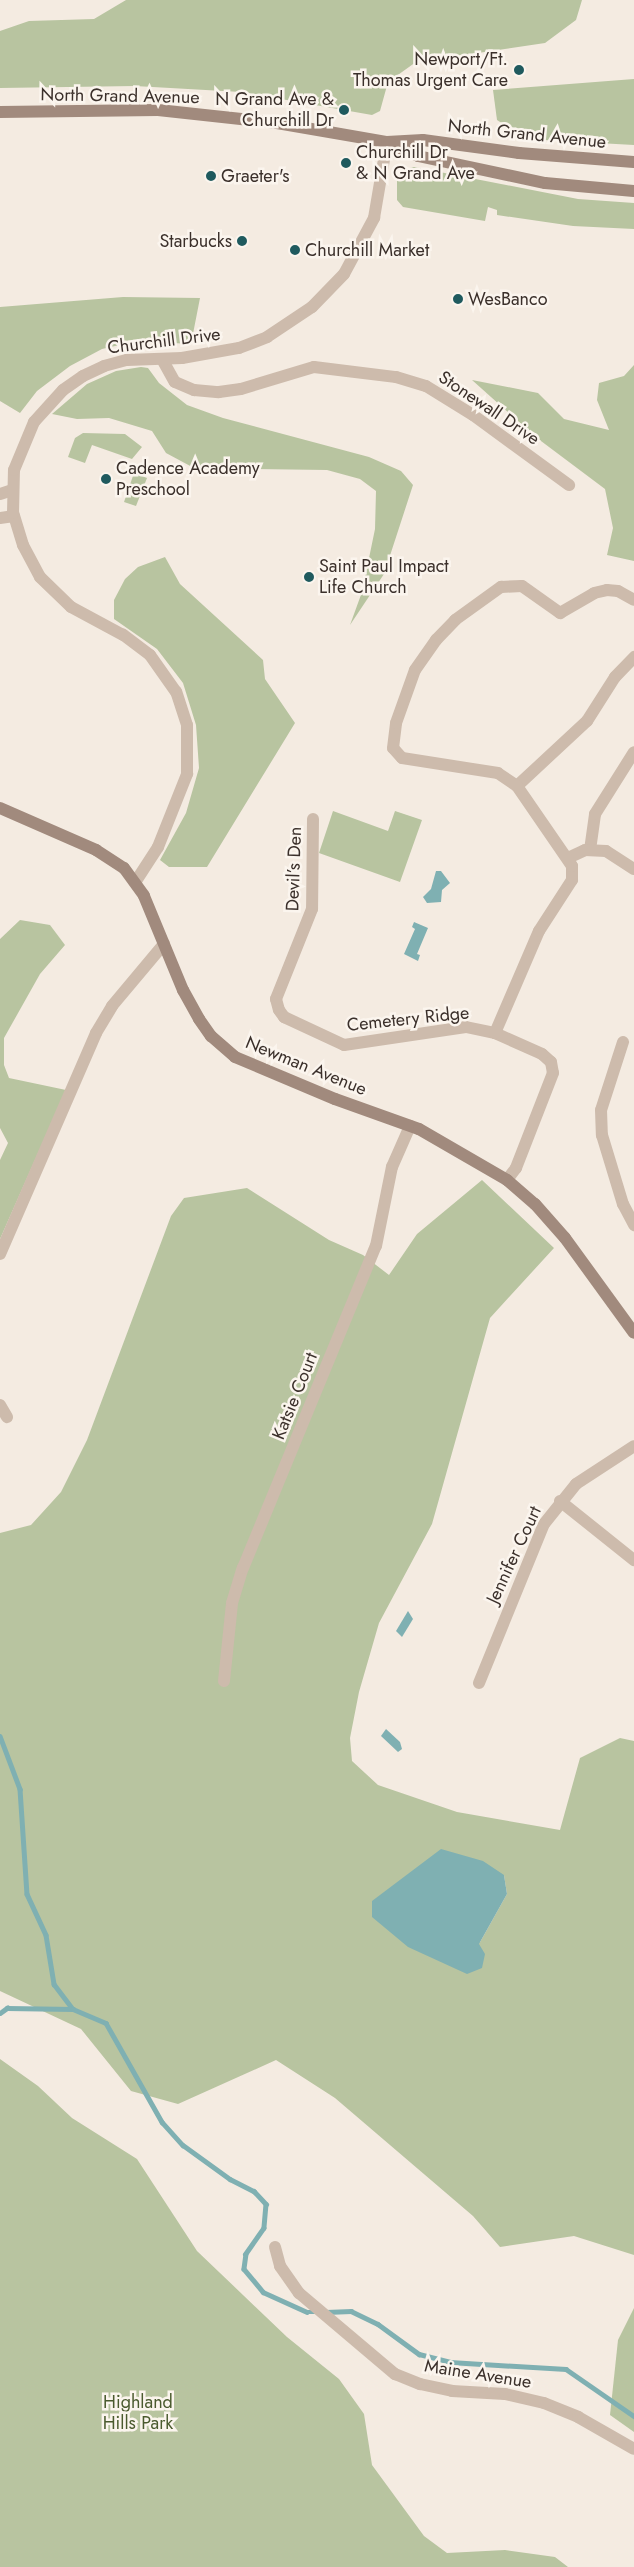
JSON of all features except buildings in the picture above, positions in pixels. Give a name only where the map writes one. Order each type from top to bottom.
[{"type":"main road","name":"North Grand Avenue","points":[[0,112],[158,110],[257,120],[387,142],[423,140],[536,155],[634,162]]},
{"type":"main road","name":"North Grand Avenue","points":[[387,142],[418,156],[544,183],[634,191]]},
{"type":"main road","name":"Newman Avenue","points":[[0,808],[109,856],[136,882],[199,1019],[212,1036],[235,1057],[410,1126],[447,1144],[507,1180],[535,1204],[565,1238],[634,1334]]},
{"type":"street","name":"Churchill Drive","points":[[136,882],[158,847],[187,774],[186,725],[176,692],[150,655],[122,635],[71,607],[52,591],[23,546],[6,492],[34,422],[62,390],[104,366],[127,360],[211,355],[239,348],[295,321],[325,295],[344,274],[374,218],[387,142]]},
{"type":"street","name":"Stonewall Drive","points":[[162,358],[175,382],[194,390],[218,392],[241,389],[314,367],[396,378],[426,386],[473,415],[569,485]]},
{"type":"street","points":[[0,518],[14,516]]},
{"type":"street","points":[[495,1033],[536,936],[572,880],[574,872],[568,858],[517,786],[498,773],[412,760],[397,754],[394,734],[415,670],[436,640],[455,620],[501,587],[522,586],[560,613],[594,593],[607,590],[618,592],[634,600]]},
{"type":"street","points":[[517,786],[587,721],[616,677],[634,657]]},
{"type":"street","points":[[590,850],[595,814],[634,752]]},
{"type":"street","name":"Devil’s Den","points":[[276,1005],[312,909],[313,819]]},
{"type":"street","points":[[568,858],[590,850],[606,851],[634,869]]},
{"type":"street","points":[[0,1254],[104,1018],[164,944]]},
{"type":"street","name":"Cemetery Ridge","points":[[276,1005],[284,1017],[344,1044],[466,1027],[495,1033],[542,1054],[551,1062],[554,1073],[516,1168],[507,1180]]},
{"type":"street","points":[[623,1042],[601,1110],[602,1135],[622,1204],[634,1225]]},
{"type":"street","name":"Katsie Court","points":[[224,1681],[226,1638],[238,1586],[376,1246],[390,1174],[410,1126]]},
{"type":"street","points":[[0,1405],[7,1417]]},
{"type":"street","name":"Jennifer Court","points":[[479,1683],[523,1569],[544,1524],[560,1501],[591,1472],[634,1446]]},
{"type":"street","points":[[560,1501],[634,1560]]},
{"type":"street","name":"Maine Avenue","points":[[275,2247],[280,2266],[290,2282],[314,2306],[395,2374],[420,2384],[452,2391],[505,2394],[544,2403],[578,2417],[634,2448]]},
{"type":"green space","points":[[126,0],[582,0],[576,20],[545,43],[416,62],[388,82],[380,111],[372,115],[241,92],[135,86],[0,88],[0,31],[29,21],[94,19]]},
{"type":"green space","points":[[634,79],[634,145],[526,139],[497,120],[493,90]]},
{"type":"green space","points":[[414,167],[578,199],[634,203],[634,229],[573,226],[497,215],[497,210],[488,207],[485,221],[403,207],[397,200],[397,181],[404,169]]},
{"type":"green space","points":[[123,297],[200,298],[191,344],[137,341],[102,349],[70,366],[37,391],[20,413],[0,401],[0,307]]},
{"type":"green space","points":[[634,365],[634,561],[607,555],[613,528],[605,489],[537,438],[472,380],[538,393],[564,419],[609,430],[597,400],[599,383],[624,376]]},
{"type":"green space","points":[[141,367],[148,368],[159,383],[187,405],[223,418],[369,457],[401,471],[413,485],[384,574],[350,625],[362,592],[375,529],[376,491],[360,479],[327,470],[194,468],[166,453],[152,431],[109,418],[77,419],[52,414],[87,384],[116,371]]},
{"type":"green space","points":[[83,433],[125,434],[142,447],[132,459],[92,445],[85,463],[68,457],[75,438]]},
{"type":"green space","points":[[134,473],[147,478],[136,506],[124,502]]},
{"type":"green space","points":[[165,557],[180,584],[263,660],[265,679],[295,723],[207,867],[169,867],[160,860],[186,813],[199,768],[196,725],[183,683],[157,649],[114,619],[114,600],[125,579],[138,567]]},
{"type":"green space","points":[[333,811],[388,831],[395,811],[422,820],[400,882],[319,853]]},
{"type":"green space","points":[[20,920],[50,925],[65,945],[40,974],[4,1038],[4,1065],[9,1078],[66,1090],[0,1239],[0,1160],[8,1143],[0,1128],[0,939]]},
{"type":"green space","points":[[482,1180],[554,1248],[490,1318],[432,1524],[379,1623],[359,1692],[350,1738],[352,1761],[378,1785],[457,1812],[560,1830],[580,1758],[620,1738],[634,1741],[634,2255],[574,2236],[500,2247],[473,2216],[335,2098],[276,2060],[178,2104],[131,2091],[81,2029],[0,1991],[0,1533],[31,1525],[61,1492],[87,1440],[171,1216],[184,1198],[247,1188],[329,1240],[363,1255],[389,1275],[417,1234]],"holes":[[[504,1875],[507,1894],[479,1944]]]},
{"type":"green space","name":"Highland Hills Park","points":[[0,2059],[38,2086],[72,2118],[137,2159],[197,2251],[287,2337],[339,2379],[364,2414],[372,2465],[424,2536],[447,2553],[505,2550],[555,2557],[568,2567],[0,2567]]},
{"type":"green space","points":[[634,2308],[634,2432],[610,2415],[618,2340]]},
{"type":"water","points":[[436,871],[441,871],[450,883],[442,890],[441,902],[427,903],[423,897],[431,889]]},
{"type":"water","points":[[414,922],[428,928],[417,954],[420,955],[418,961],[404,954],[415,929],[412,927]]},
{"type":"water","points":[[408,1611],[413,1619],[402,1637],[396,1631]]},
{"type":"water","points":[[386,1729],[400,1742],[402,1749],[398,1752],[381,1736]]},
{"type":"water","points":[[441,1849],[483,1861],[504,1875],[507,1894],[479,1944],[485,1954],[482,1968],[467,1974],[408,1947],[372,1917],[372,1901]]},
{"type":"waterway","points":[[0,1736],[20,1789],[27,1894],[46,1935],[54,1984],[73,2009]]},
{"type":"waterway","points":[[0,2013],[7,2008],[73,2009],[106,2023],[162,2122],[183,2145],[230,2179],[254,2191],[266,2204],[264,2228],[246,2254],[244,2269],[263,2292],[307,2312],[316,2312]]},
{"type":"waterway","points":[[326,2312],[351,2311],[378,2324],[419,2354],[450,2362],[566,2369],[634,2416]]},
{"type":"place","name":"Newport/Ft. Thomas Urgent Care","points":[[519,70]]},
{"type":"place","name":"N Grand Ave & Churchill Dr","points":[[344,110]]},
{"type":"place","name":"Churchill Dr & N Grand Ave","points":[[346,163]]},
{"type":"place","name":"Graeter's","points":[[211,176]]},
{"type":"place","name":"Starbucks","points":[[242,241]]},
{"type":"place","name":"Churchill Market","points":[[295,250]]},
{"type":"place","name":"WesBanco","points":[[458,299]]},
{"type":"place","name":"Cadence Academy Preschool","points":[[106,479]]},
{"type":"place","name":"Saint Paul Impact Life Church","points":[[309,577]]}]
